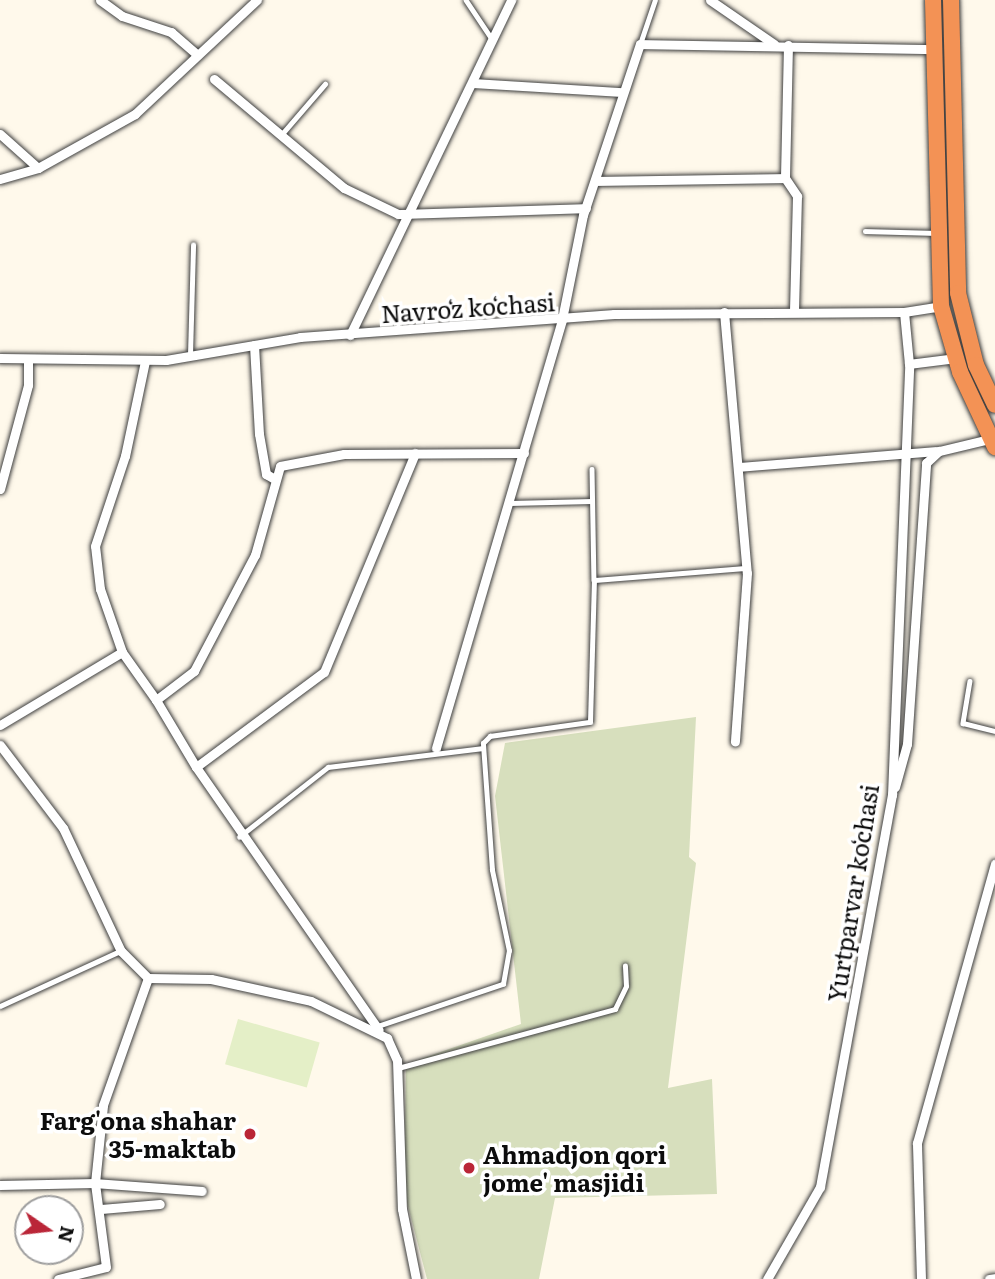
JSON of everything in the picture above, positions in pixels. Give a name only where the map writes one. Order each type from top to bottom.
[{"type":"highway","points":[[933,0],[936,233],[941,306],[963,379],[992,443]]},
{"type":"highway","points":[[951,0],[955,264],[962,321],[995,405]]},
{"type":"highway","points":[[963,379],[980,372]]},
{"type":"street","points":[[100,0],[122,16],[170,32],[197,55]]},
{"type":"street","points":[[0,179],[38,169],[135,114],[257,0]]},
{"type":"street","points":[[350,335],[511,0]]},
{"type":"street","points":[[709,0],[776,45]]},
{"type":"street","points":[[436,748],[562,319],[586,208],[598,181],[622,92],[640,44],[933,49]]},
{"type":"street","points":[[788,45],[785,178],[797,196],[794,311]]},
{"type":"street","points":[[214,79],[344,188],[408,217],[586,208]]},
{"type":"street","points":[[473,83],[622,92]]},
{"type":"street","points":[[0,134],[38,169]]},
{"type":"street","points":[[598,181],[785,178]]},
{"type":"street","name":"Navroʻz koʻchasi","points":[[0,358],[145,361],[254,345],[350,335],[562,319],[724,312],[904,312],[941,306]]},
{"type":"street","points":[[724,312],[747,568],[736,742]]},
{"type":"street","name":"Yurtparvar koʻchasi","points":[[767,1279],[820,1187],[892,795],[909,364],[904,312]]},
{"type":"street","points":[[254,345],[259,434],[267,474],[273,478]]},
{"type":"street","points":[[909,364],[956,358]]},
{"type":"street","points":[[0,489],[28,384],[28,359]]},
{"type":"street","points":[[145,361],[125,456],[95,545],[100,589],[122,652],[156,700],[239,837],[379,1030],[397,1068],[402,1209],[416,1279]]},
{"type":"street","points":[[738,467],[904,455],[992,443]]},
{"type":"street","points":[[892,795],[907,744],[926,463],[939,451]]},
{"type":"street","points":[[196,767],[324,673],[415,453]]},
{"type":"street","points":[[156,700],[194,671],[228,607],[255,555],[273,478],[280,466],[344,454],[524,453]]},
{"type":"street","points":[[0,725],[122,652]]},
{"type":"street","points":[[0,745],[63,828],[121,951],[148,978],[211,979],[311,1001],[379,1030]]},
{"type":"street","points":[[921,1279],[917,1143],[995,864]]},
{"type":"street","points":[[58,1279],[106,1267],[96,1183],[103,1105],[148,978]]},
{"type":"street","points":[[0,1185],[96,1183],[202,1191]]},
{"type":"street","points":[[101,1209],[160,1205]]},
{"type":"street","points":[[989,1279],[995,1278]]},
{"type":"lane","points":[[466,0],[493,40]]},
{"type":"lane","points":[[640,44],[654,0]]},
{"type":"lane","points":[[282,135],[325,84]]},
{"type":"lane","points":[[865,231],[936,233]]},
{"type":"lane","points":[[190,356],[193,245]]},
{"type":"lane","points":[[379,1030],[503,984],[509,951],[492,870],[483,748],[490,736],[590,722],[594,580],[592,469]]},
{"type":"lane","points":[[510,503],[592,502]]},
{"type":"lane","points":[[594,580],[747,568]]},
{"type":"lane","points":[[970,681],[963,723],[995,731]]},
{"type":"lane","points":[[239,837],[328,767],[483,748]]},
{"type":"lane","points":[[0,1006],[121,951]]},
{"type":"lane","points":[[397,1068],[615,1009],[626,986],[625,966]]},
{"type":"green space","points":[[696,717],[689,857],[696,863],[668,1088],[712,1079],[717,1194],[555,1198],[539,1279],[427,1279],[404,1191],[406,1064],[521,1024],[495,796],[505,743]]},
{"type":"green space","points":[[238,1019],[320,1042],[307,1088],[225,1064]]},
{"type":"place","name":"Farg'ona shahar 35-maktab","points":[[250,1134]]},
{"type":"place","name":"Ahmadjon qori jome' masjidi","points":[[469,1168]]}]
